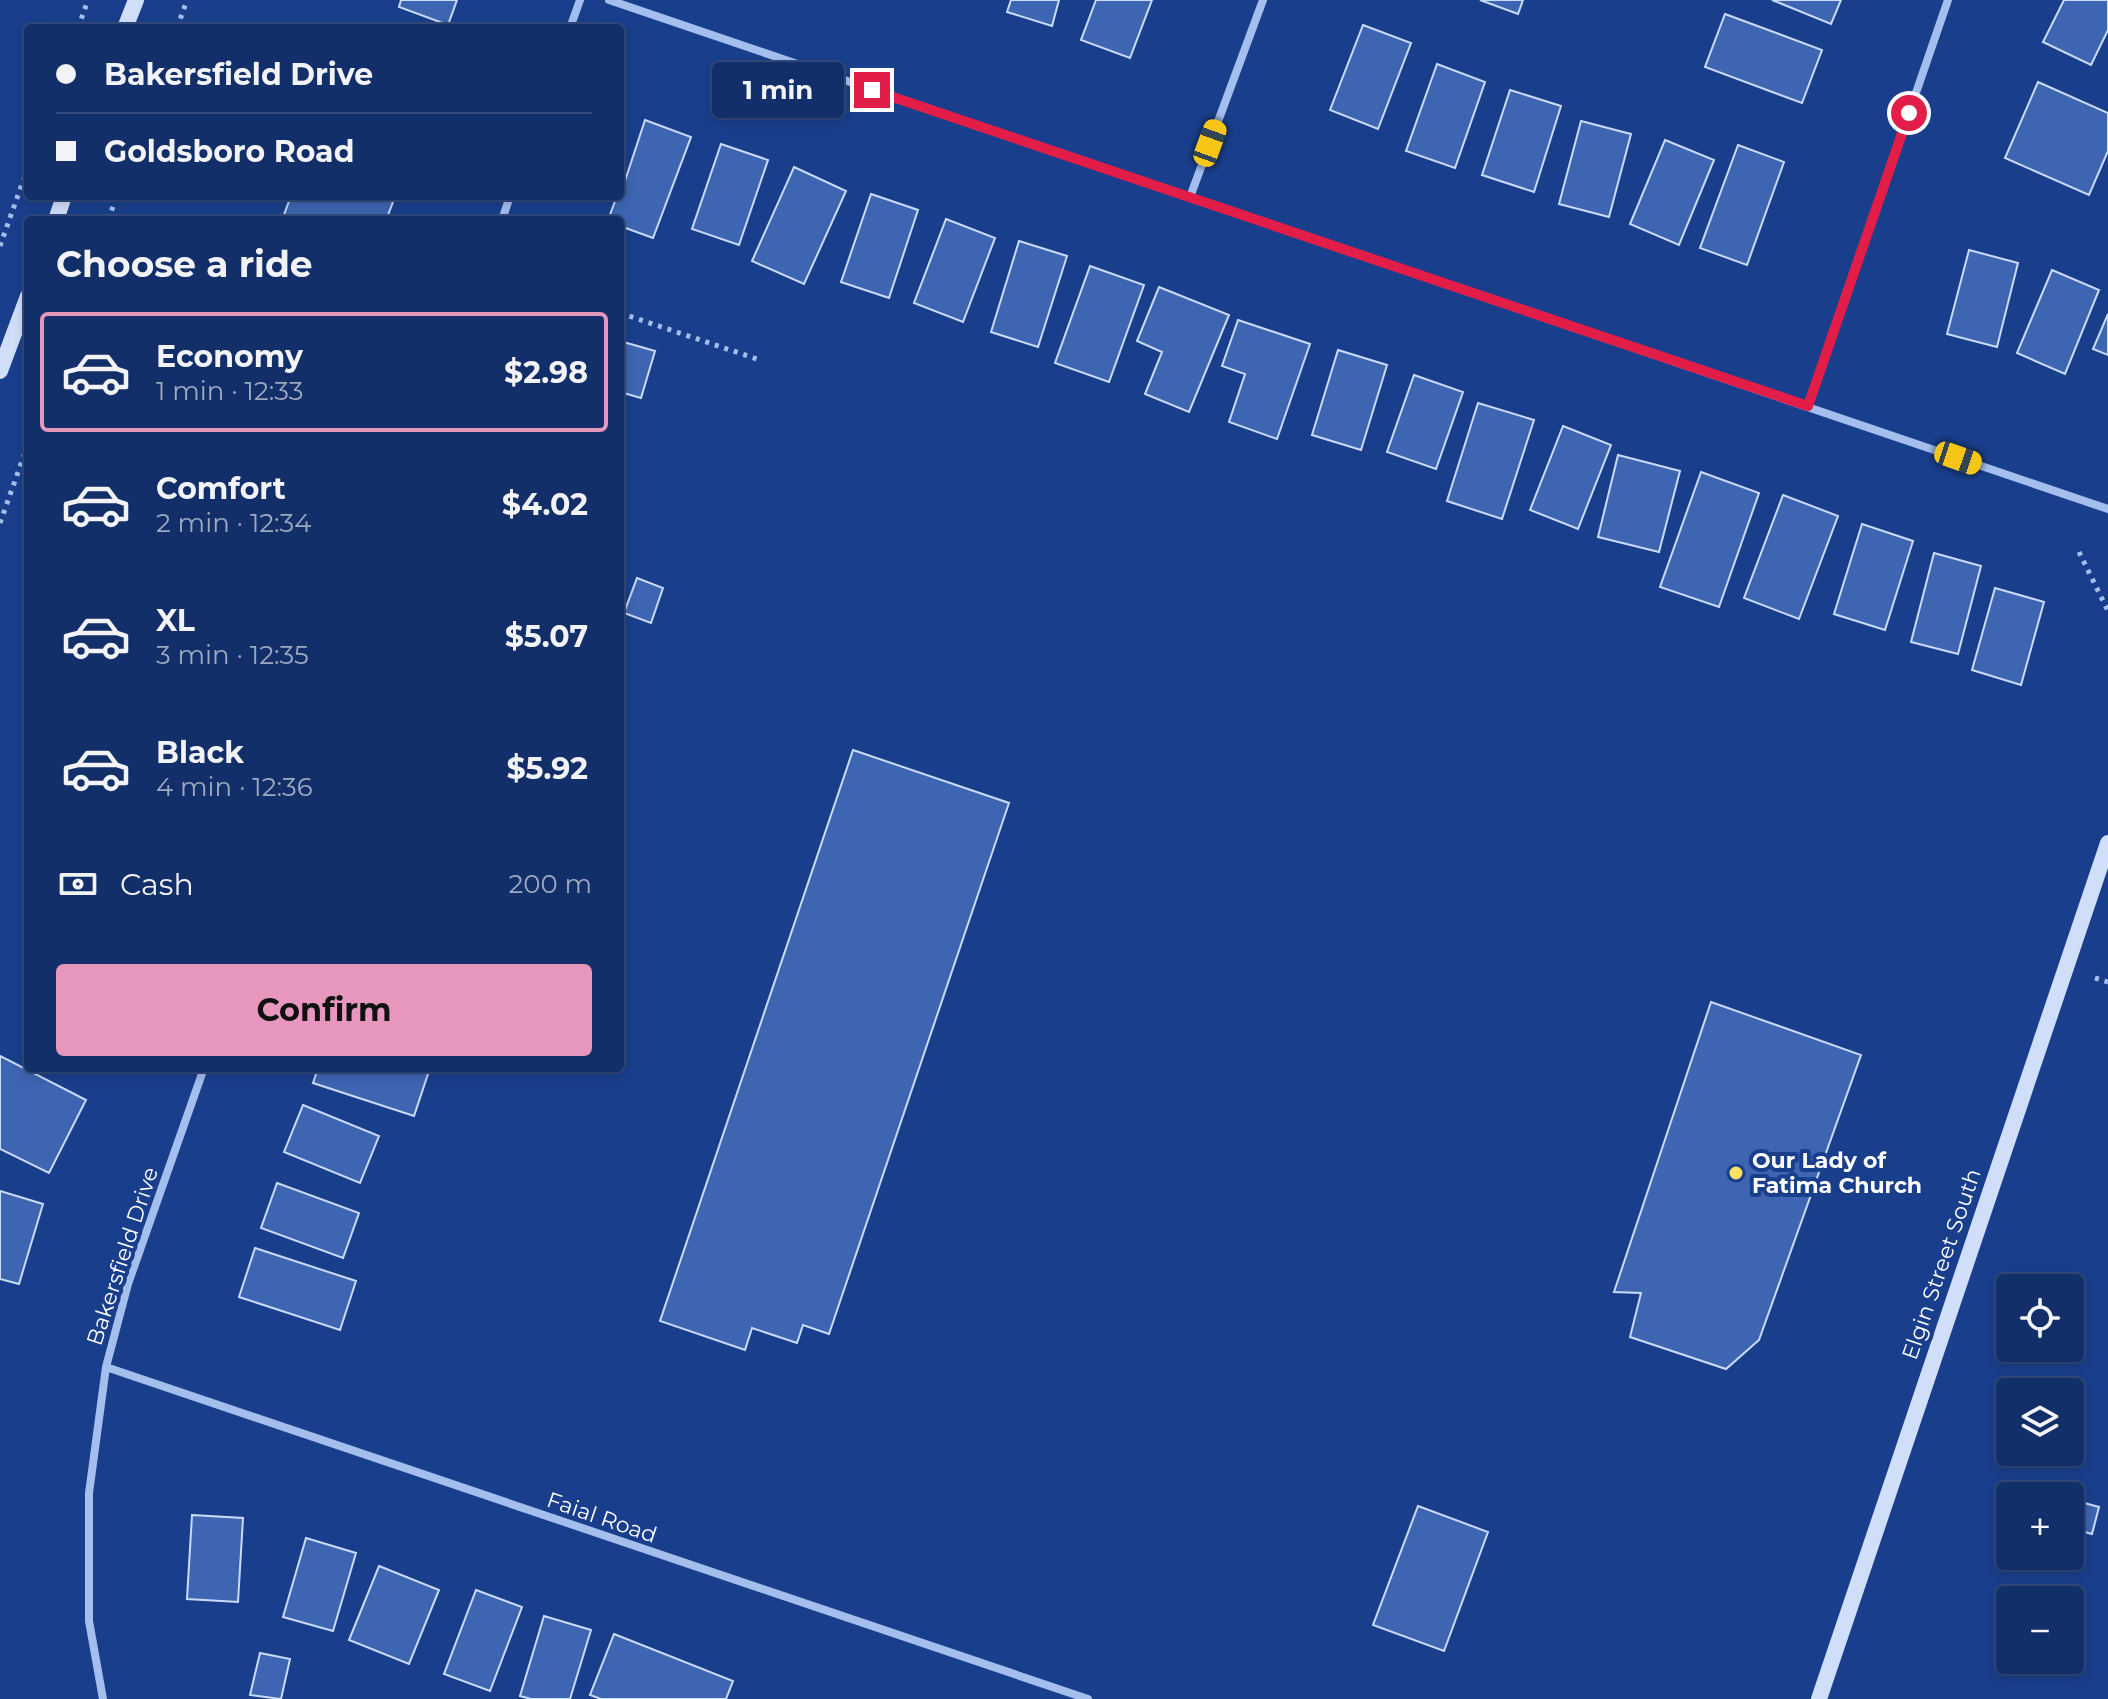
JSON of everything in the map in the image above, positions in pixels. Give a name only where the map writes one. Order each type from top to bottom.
[{"type":"street","points":[[127,24],[136,0]]},
{"type":"street","points":[[571,24],[580,0]]},
{"type":"street","points":[[609,0],[2108,509]]},
{"type":"street","points":[[1190,197],[1263,0]]},
{"type":"street","points":[[1808,406],[1948,0]]},
{"type":"street","points":[[0,371],[24,307]]},
{"type":"street","name":"Elgin Street South","points":[[1819,1699],[2108,843]]},
{"type":"street","name":"Bakersfield Drive","points":[[103,1699],[89,1621],[89,1493],[106,1367],[128,1284],[203,1072]]},
{"type":"street","name":"Faial Road","points":[[106,1367],[1088,1699]]},
{"type":"path","points":[[79,24],[88,0]]},
{"type":"path","points":[[178,24],[187,0]]},
{"type":"path","points":[[0,246],[24,178]]},
{"type":"path","points":[[624,314],[757,359]]},
{"type":"path","points":[[0,523],[24,455]]},
{"type":"path","points":[[2079,552],[2108,611]]},
{"type":"building","points":[[401,0],[457,0],[448,24],[399,7]]},
{"type":"building","points":[[1011,0],[1059,0],[1052,26],[1007,12]]},
{"type":"building","points":[[1096,0],[1152,0],[1130,58],[1081,40]]},
{"type":"building","points":[[1480,0],[1523,0],[1518,14]]},
{"type":"building","points":[[1772,0],[1841,0],[1831,24]]},
{"type":"building","points":[[2064,0],[2108,0],[2108,30],[2091,65],[2043,42]]},
{"type":"building","points":[[1725,14],[1822,50],[1802,103],[1705,67]]},
{"type":"building","points":[[1363,25],[1411,43],[1378,129],[1330,110]]},
{"type":"building","points":[[1437,64],[1485,82],[1455,168],[1406,151]]},
{"type":"building","points":[[2038,82],[2108,113],[2108,151],[2089,195],[2005,158]]},
{"type":"building","points":[[1510,90],[1561,106],[1534,192],[1482,175]]},
{"type":"building","points":[[645,120],[691,137],[653,238],[624,227],[624,216],[610,216],[616,200],[624,200],[624,184]]},
{"type":"building","points":[[1581,121],[1631,134],[1609,217],[1559,204]]},
{"type":"building","points":[[1665,140],[1714,160],[1679,245],[1630,224]]},
{"type":"building","points":[[721,144],[768,160],[739,245],[692,229]]},
{"type":"building","points":[[1738,145],[1784,162],[1747,265],[1700,248]]},
{"type":"building","points":[[794,167],[846,191],[804,284],[752,261]]},
{"type":"building","points":[[871,194],[918,210],[889,298],[841,282]]},
{"type":"building","points":[[290,200],[393,202],[388,216],[284,216]]},
{"type":"building","points":[[946,219],[995,238],[963,322],[914,303]]},
{"type":"building","points":[[1019,241],[1067,256],[1038,347],[991,332]]},
{"type":"building","points":[[1969,250],[2018,263],[1997,347],[1947,334]]},
{"type":"building","points":[[1090,266],[1144,285],[1109,382],[1055,363]]},
{"type":"building","points":[[2052,270],[2099,290],[2065,374],[2017,353]]},
{"type":"building","points":[[1159,287],[1229,315],[1189,412],[1145,394],[1162,352],[1137,341]]},
{"type":"building","points":[[2108,314],[2108,355],[2093,349]]},
{"type":"building","points":[[1238,320],[1310,344],[1277,439],[1229,422],[1245,374],[1222,366]]},
{"type":"building","points":[[624,342],[655,351],[641,398],[624,393]]},
{"type":"building","points":[[1338,350],[1387,365],[1361,450],[1312,435]]},
{"type":"building","points":[[1414,375],[1463,392],[1436,469],[1387,452]]},
{"type":"building","points":[[1478,403],[1534,420],[1502,519],[1447,501]]},
{"type":"building","points":[[1563,426],[1611,445],[1578,529],[1530,510]]},
{"type":"building","points":[[1618,455],[1680,471],[1659,552],[1598,537]]},
{"type":"building","points":[[1701,472],[1759,493],[1719,607],[1660,587]]},
{"type":"building","points":[[1783,495],[1838,516],[1799,619],[1744,598]]},
{"type":"building","points":[[1862,524],[1913,541],[1885,630],[1834,614]]},
{"type":"building","points":[[1934,553],[1981,566],[1958,654],[1911,642]]},
{"type":"building","points":[[637,578],[663,588],[651,623],[624,613]]},
{"type":"building","points":[[1995,588],[2044,602],[2021,685],[1972,670]]},
{"type":"building","points":[[853,750],[1009,803],[829,1334],[803,1325],[797,1343],[752,1328],[745,1350],[660,1321]]},
{"type":"building","name":"Our Lady of Fatima Church","points":[[1711,1002],[1861,1055],[1759,1340],[1726,1369],[1630,1337],[1641,1293],[1614,1292]]},
{"type":"building","points":[[0,1056],[24,1068],[24,1072],[31,1072],[86,1100],[49,1173],[0,1149]]},
{"type":"building","points":[[317,1072],[429,1072],[414,1116],[313,1083]]},
{"type":"building","points":[[303,1105],[379,1136],[360,1183],[284,1152]]},
{"type":"building","points":[[277,1183],[359,1213],[343,1258],[261,1228]]},
{"type":"building","points":[[0,1191],[43,1204],[19,1284],[0,1279]]},
{"type":"building","points":[[255,1248],[356,1281],[340,1330],[239,1297]]},
{"type":"building","points":[[2084,1503],[2099,1507],[2092,1534],[2084,1532]]},
{"type":"building","points":[[1418,1506],[1488,1532],[1444,1651],[1373,1625]]},
{"type":"building","points":[[192,1515],[243,1518],[238,1602],[187,1599]]},
{"type":"building","points":[[306,1538],[356,1553],[333,1631],[283,1617]]},
{"type":"building","points":[[379,1566],[439,1590],[409,1664],[349,1640]]},
{"type":"building","points":[[476,1590],[522,1607],[490,1691],[444,1674]]},
{"type":"building","points":[[544,1616],[591,1630],[570,1699],[520,1696]]},
{"type":"building","points":[[614,1634],[733,1681],[726,1699],[601,1699],[590,1695]]},
{"type":"building","points":[[260,1653],[290,1659],[281,1699],[250,1695]]},
{"type":"place","name":"Our Lady of Fatima Church","points":[[1736,1173]]},
{"type":"route","points":[[872,90],[1808,406],[1909,113]]}]
